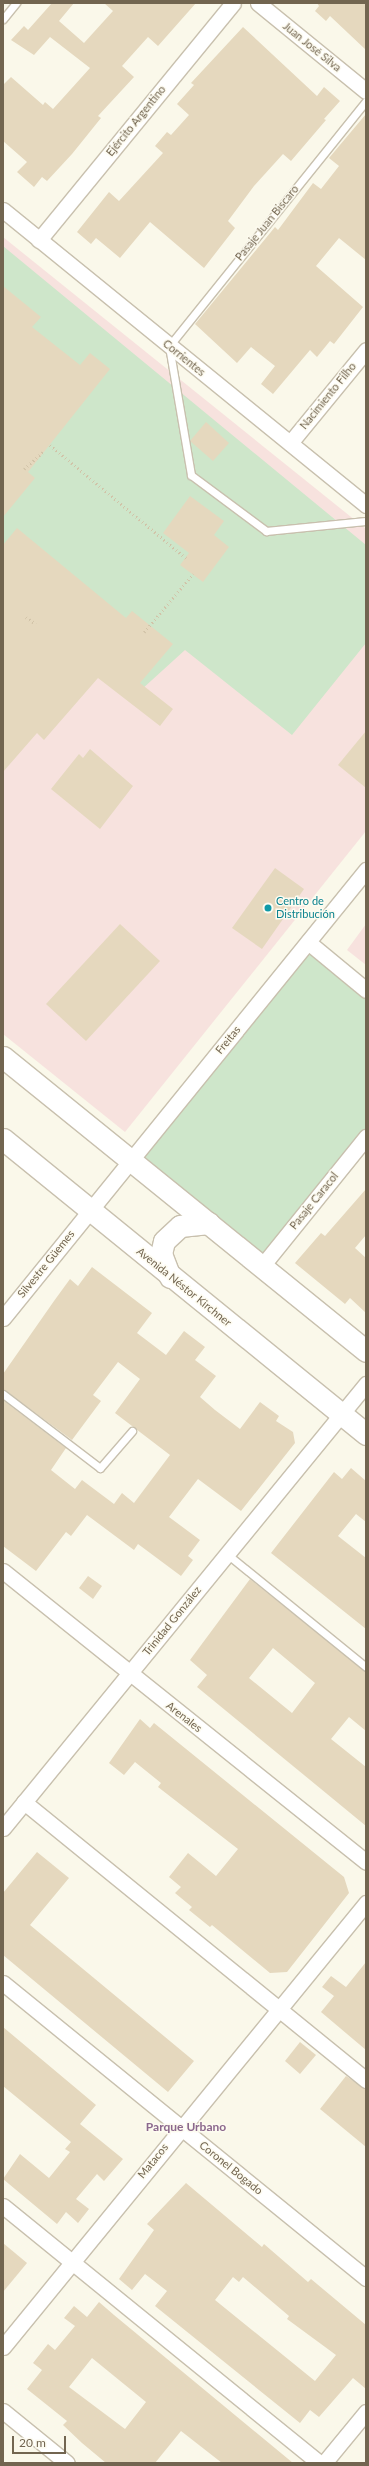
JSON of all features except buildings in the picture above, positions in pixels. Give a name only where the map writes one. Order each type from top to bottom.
[{"type":"main road","points":[[3,1056],[366,1351]]},
{"type":"main road","name":"Avenida Néstor Kirchner","points":[[3,1140],[366,1434]]},
{"type":"main road","points":[[170,1276],[161,1254],[164,1241],[180,1226],[209,1223]]},
{"type":"street","name":"Ejército Argentino","points":[[39,240],[233,3]]},
{"type":"street","name":"Juan José Silva","points":[[258,3],[366,91]]},
{"type":"street","name":"Corrientes","points":[[3,210],[366,505]]},
{"type":"street","name":"Nacimiento Filho","points":[[290,443],[366,350]]},
{"type":"street","name":"Freitas","points":[[90,1210],[366,870]]},
{"type":"street","points":[[308,942],[366,990]]},
{"type":"street","name":"Pasaje Caracol","points":[[262,1266],[366,1137]]},
{"type":"street","name":"Silvestre Güemes","points":[[3,1318],[90,1210]]},
{"type":"street","name":"Trinidad González","points":[[3,1828],[366,1384]]},
{"type":"street","name":"Arenales","points":[[3,1571],[129,1674],[366,1862]]},
{"type":"street","points":[[24,1802],[366,2080]]},
{"type":"street","name":"Matacos","points":[[3,2347],[277,2008],[366,1903]]},
{"type":"street","name":"Coronel Bogado","points":[[3,1983],[366,2278]]},
{"type":"street","points":[[3,2206],[319,2463]]},
{"type":"street","points":[[3,2411],[67,2463]]},
{"type":"street","points":[[324,2463],[366,2412]]},
{"type":"lane","points":[[3,19],[16,3]]},
{"type":"lane","name":"Pasaje Juan Biscaro","points":[[169,346],[366,101]]},
{"type":"lane","points":[[169,346],[191,475],[266,531],[366,521]]},
{"type":"lane","points":[[3,1394],[100,1468],[132,1431]]},
{"type":"lane","points":[[227,1554],[366,1667]]},
{"type":"path","points":[[50,445],[186,558]]},
{"type":"path","points":[[24,469],[44,451]]},
{"type":"path","points":[[144,632],[193,574]]},
{"type":"path","points":[[26,616],[36,624]]},
{"type":"shaded area","points":[[3,237],[366,529],[366,831],[125,1132],[3,1034]]},
{"type":"shaded area","points":[[366,924],[366,965],[347,950]]},
{"type":"green space","points":[[3,246],[366,545],[366,643],[292,735],[185,650],[141,690],[3,579]]},
{"type":"green space","points":[[309,951],[366,998],[366,1130],[261,1260],[138,1159]]},
{"type":"place","name":"Centro de Distribución","points":[[268,908]]},
{"type":"district","name":"Parque Urbano","points":[[186,2127]]}]
